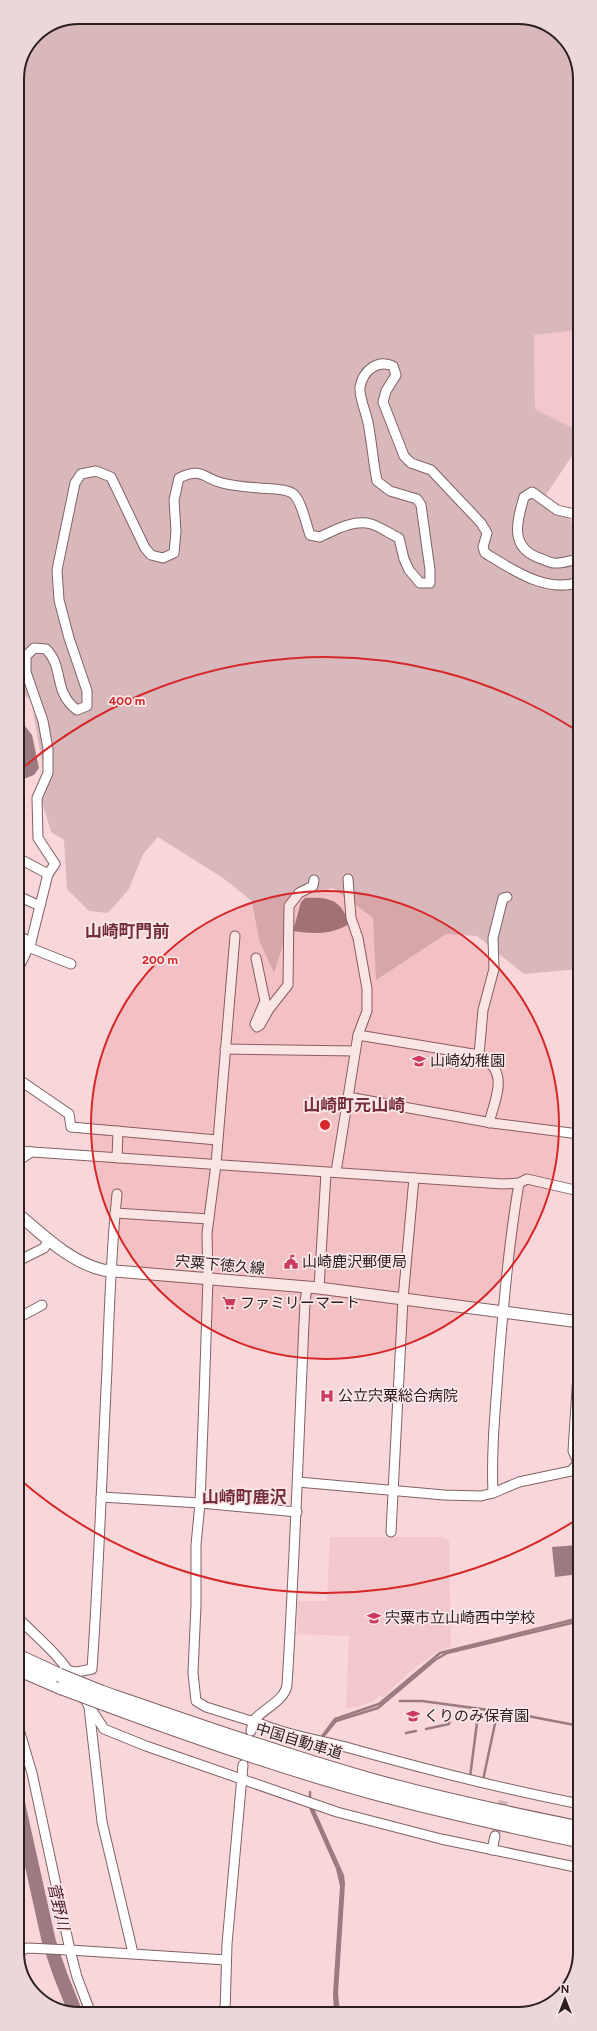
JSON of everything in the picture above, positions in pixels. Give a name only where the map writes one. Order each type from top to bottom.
[{"type":"highway","name":"中国自動車道","points":[[24,1658],[64,1673],[102,1698],[233,1750],[363,1790],[438,1809],[573,1839]]},
{"type":"highway","name":"中国自動車道","points":[[24,1672],[62,1688],[102,1698],[372,1780],[439,1798],[573,1827]]},
{"type":"main road","name":"宍粟下徳久線","points":[[24,1219],[49,1240],[78,1260],[101,1270],[319,1288],[573,1321]]},
{"type":"street","points":[[24,956],[30,944],[48,874],[55,864],[38,838],[37,798],[48,774],[48,749],[43,721],[26,672],[26,656],[34,648],[46,649],[54,657],[61,691],[68,703],[77,710],[86,706],[87,691],[69,638],[59,600],[57,570],[75,483],[81,474],[96,471],[112,476],[145,548],[151,555],[163,558],[174,553],[176,531],[174,500],[179,478],[190,472],[205,475],[219,483],[234,486],[292,492],[300,501],[303,517],[310,534],[315,536],[320,537],[341,527],[359,523],[371,524],[399,538],[404,559],[410,570],[420,583],[430,583],[430,570],[421,506],[417,500],[390,490],[377,481],[368,423],[360,388],[365,373],[374,366],[386,363],[393,366],[396,375],[386,390],[383,402],[404,456],[411,463],[431,470],[481,523],[486,533],[483,547],[486,553],[519,574],[553,585],[573,583]]},
{"type":"street","points":[[573,514],[557,510],[532,492],[524,497],[518,515],[517,535],[523,548],[534,556],[554,563],[573,560]]},
{"type":"street","points":[[24,861],[48,874]]},
{"type":"street","points":[[336,1172],[358,1035],[367,1012],[367,989],[358,938],[351,918],[348,879]]},
{"type":"street","points":[[256,958],[265,1001],[255,1024],[260,1026],[269,1009],[288,985],[289,906],[299,893],[313,886],[314,880]]},
{"type":"street","points":[[479,1055],[483,1010],[494,969],[493,938],[503,898],[507,897]]},
{"type":"street","points":[[24,899],[40,906]]},
{"type":"street","points":[[235,936],[216,1164],[210,1219],[207,1232],[208,1279],[200,1503],[196,1545],[196,1605],[193,1673],[196,1701],[206,1707],[254,1721],[281,1732],[505,1789],[573,1803]]},
{"type":"street","points":[[24,940],[71,964]]},
{"type":"street","points":[[358,1035],[479,1055],[490,1061],[497,1071],[499,1081],[489,1123]]},
{"type":"street","points":[[225,1049],[356,1051]]},
{"type":"street","points":[[24,1083],[69,1114],[72,1127],[217,1140]]},
{"type":"street","points":[[348,1097],[489,1123],[573,1133]]},
{"type":"street","points":[[116,1158],[118,1131]]},
{"type":"street","points":[[24,1151],[503,1184],[519,1183],[527,1180],[573,1190]]},
{"type":"street","points":[[24,1157],[31,1152]]},
{"type":"street","points":[[319,1288],[326,1173]]},
{"type":"street","points":[[391,1532],[403,1299],[414,1178]]},
{"type":"street","points":[[493,1493],[492,1454],[502,1313],[510,1232],[519,1183]]},
{"type":"street","points":[[64,1673],[92,1669],[100,1558],[101,1497],[111,1271],[117,1194]]},
{"type":"street","points":[[115,1212],[210,1219]]},
{"type":"street","points":[[24,1258],[44,1248],[49,1240]]},
{"type":"street","points":[[251,1731],[254,1721],[286,1691],[297,1512],[301,1373],[307,1287]]},
{"type":"street","points":[[24,1315],[42,1305]]},
{"type":"street","points":[[298,1482],[480,1496],[493,1493],[519,1482],[571,1471],[573,1469]]},
{"type":"street","points":[[101,1497],[200,1503],[297,1512]]},
{"type":"street","points":[[24,1625],[64,1673],[104,1729],[146,1746],[337,1812],[441,1839],[573,1867]]},
{"type":"street","points":[[88,1706],[102,1822],[133,1954]]},
{"type":"street","points":[[24,1746],[32,1773],[70,1950],[77,1977],[88,2007]]},
{"type":"street","points":[[226,2007],[226,1960],[243,1765]]},
{"type":"street","points":[[504,1799],[505,1789]]},
{"type":"street","points":[[492,1850],[495,1836]]},
{"type":"street","points":[[24,1950],[70,1950],[226,1960]]},
{"type":"shaded area","points":[[79,24],[522,24],[546,31],[562,45],[566,51],[572,68],[573,79],[573,331],[534,335],[535,409],[573,428],[573,454],[546,495],[571,521],[573,521],[573,970],[524,974],[477,936],[446,934],[376,980],[373,918],[333,888],[298,897],[274,973],[259,940],[252,901],[223,878],[158,837],[143,854],[129,889],[108,913],[89,911],[67,889],[64,840],[51,832],[38,788],[48,780],[41,757],[31,699],[24,696],[24,79],[25,68],[33,48],[48,33],[68,25]]},
{"type":"shaded area","points":[[573,331],[573,428],[535,410],[534,335]]},
{"type":"shaded area","points":[[24,725],[32,735],[39,768],[34,775],[24,779]]},
{"type":"shaded area","points":[[305,898],[321,898],[333,901],[342,909],[349,924],[336,930],[322,933],[293,931],[301,902]]},
{"type":"shaded area","name":"宍粟市立山崎西中学校","points":[[330,1537],[444,1537],[449,1541],[451,1647],[436,1652],[412,1670],[383,1697],[380,1696],[374,1701],[357,1707],[346,1708],[349,1636],[297,1634],[298,1601],[327,1601]]},
{"type":"shaded area","points":[[573,1545],[573,1575],[555,1577],[552,1547]]},
{"type":"shaded area","points":[[308,1806],[313,1806],[344,1875],[345,1884],[338,1993],[339,2007],[334,2007],[333,1994],[340,1886],[336,1869]]},
{"type":"waterway","points":[[320,1739],[335,1719],[379,1704],[440,1653],[573,1620]]},
{"type":"waterway","points":[[322,1738],[336,1721],[378,1708],[435,1660],[447,1653],[573,1623]]},
{"type":"waterway","points":[[400,1701],[422,1701],[511,1713]]},
{"type":"waterway","points":[[426,1729],[449,1724],[450,1711]]},
{"type":"waterway","points":[[517,1714],[573,1725]]},
{"type":"waterway","points":[[470,1777],[478,1715]]},
{"type":"waterway","points":[[483,1780],[496,1719]]},
{"type":"waterway","points":[[406,1733],[416,1731]]},
{"type":"waterway","points":[[310,1792],[310,1800]]},
{"type":"waterway","name":"菅野川","points":[[24,1830],[49,1942],[73,2007]]},
{"type":"tunnel","points":[[495,1836],[504,1799]]},
{"type":"place","name":"山崎幼稚園","points":[[419,1061]]},
{"type":"place","name":"山崎鹿沢郵便局","points":[[291,1262]]},
{"type":"place","name":"ファミリーマート","points":[[229,1303]]},
{"type":"place","name":"公立宍粟総合病院","points":[[327,1396]]},
{"type":"place","name":"宍粟市立山崎西中学校","points":[[374,1618]]},
{"type":"place","name":"くりのみ保育園","points":[[413,1716]]},
{"type":"district","name":"山崎町門前","points":[[127,931]]},
{"type":"district","name":"山崎町元山崎","points":[[354,1105]]},
{"type":"district","name":"山崎町鹿沢","points":[[244,1497]]}]
